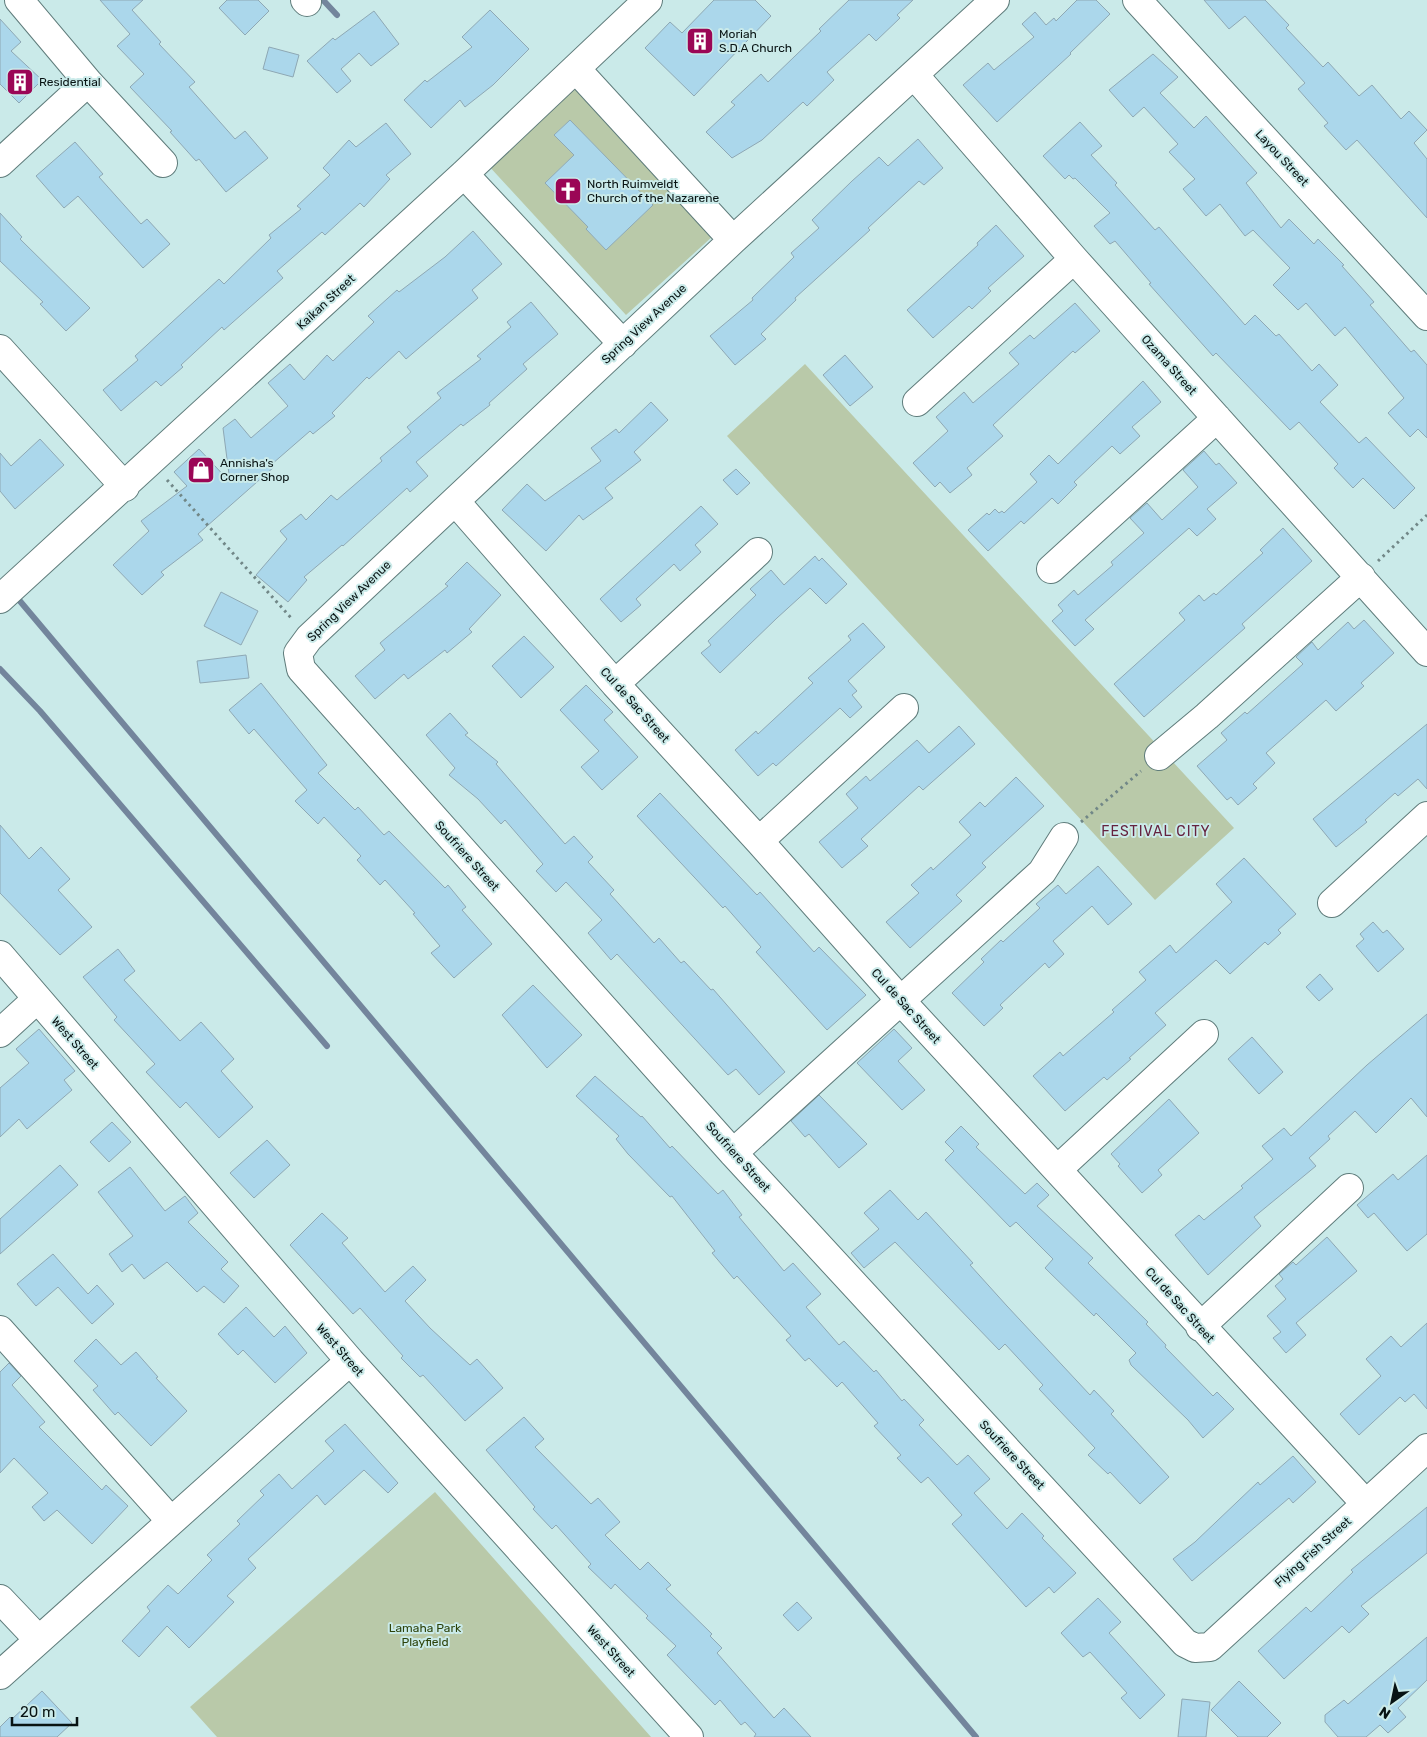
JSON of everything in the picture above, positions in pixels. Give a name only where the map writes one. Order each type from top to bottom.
[{"type":"street","points":[[19,0],[88,82],[163,163]]},
{"type":"street","name":"Kaikan Street","points":[[2,598],[464,174],[648,0]]},
{"type":"street","name":"Spring View Avenue","points":[[303,645],[733,240],[915,76],[995,0]]},
{"type":"street","name":"Layou Street","points":[[1137,0],[1427,316]]},
{"type":"street","points":[[576,69],[733,240]]},
{"type":"street","name":"Ozama Street","points":[[915,76],[1074,259],[1427,652]]},
{"type":"street","points":[[0,163],[88,82]]},
{"type":"street","points":[[464,174],[623,344]]},
{"type":"street","points":[[917,402],[1074,259]]},
{"type":"street","points":[[0,349],[125,487]]},
{"type":"street","points":[[1051,569],[1217,418]]},
{"type":"street","name":"Cul de Sac Street","points":[[455,501],[615,684],[759,841],[901,1001],[1058,1169],[1200,1327],[1366,1504]]},
{"type":"street","points":[[615,684],[758,552]]},
{"type":"street","points":[[1159,756],[1207,716],[1361,577]]},
{"type":"street","name":"Soufriere Street","points":[[303,645],[301,670],[733,1153],[1185,1642],[1195,1648]]},
{"type":"street","points":[[759,841],[904,708]]},
{"type":"street","points":[[1332,903],[1427,816]]},
{"type":"street","points":[[733,1153],[1042,872],[1064,837]]},
{"type":"street","name":"West Street","points":[[0,955],[350,1361],[689,1737]]},
{"type":"street","points":[[0,1033],[37,999]]},
{"type":"street","points":[[1058,1169],[1204,1034]]},
{"type":"street","points":[[1200,1327],[1349,1188]]},
{"type":"street","points":[[0,1330],[171,1521]]},
{"type":"street","points":[[0,1675],[350,1361]]},
{"type":"street","name":"Flying Fish Street","points":[[1195,1648],[1210,1647],[1427,1448]]},
{"type":"street","points":[[0,1599],[39,1640]]},
{"type":"path","points":[[151,463],[303,645]]},
{"type":"path","points":[[1361,577],[1427,515]]},
{"type":"path","points":[[1064,837],[1159,756]]},
{"type":"green space","points":[[573,85],[713,236],[626,315],[487,164]],"holes":[[[570,120],[653,205],[606,250],[586,229],[617,199],[598,178],[568,207],[545,183],[574,155],[554,135]]]},
{"type":"green space","points":[[805,364],[1234,828],[1155,900],[727,436]]},
{"type":"green space","name":"Lamaha Park Playfield","points":[[435,1492],[651,1737],[217,1737],[190,1707]]},
{"type":"building","points":[[100,0],[143,0],[132,10],[161,42],[159,44],[195,82],[189,87],[235,139],[245,131],[268,158],[226,192],[199,159],[196,161],[170,132],[172,131],[130,87],[144,74],[117,46],[130,34]]},
{"type":"building","points":[[227,0],[258,0],[269,11],[245,35],[219,8]]},
{"type":"building","name":"Moriah S.D.A Church","points":[[714,0],[755,0],[771,16],[694,96],[645,48],[670,22],[682,33]]},
{"type":"building","points":[[849,0],[913,0],[897,15],[900,18],[876,41],[869,34],[827,72],[834,80],[807,106],[803,102],[762,140],[732,158],[706,132],[735,105],[731,102],[761,74],[768,82],[821,31],[819,29]]},
{"type":"building","points":[[1077,0],[1096,0],[1110,14],[1071,54],[997,122],[963,85],[988,63],[994,70],[1034,37],[1022,24],[1035,12],[1046,25],[1054,18],[1056,21]]},
{"type":"building","points":[[1204,0],[1265,0],[1289,25],[1286,28],[1323,67],[1328,62],[1359,96],[1372,85],[1401,119],[1409,111],[1427,130],[1414,143],[1427,159],[1427,218],[1357,140],[1346,150],[1324,126],[1328,123],[1298,89],[1305,83],[1245,16],[1229,29]]},
{"type":"building","points":[[490,10],[529,49],[493,85],[465,107],[460,100],[431,128],[404,100],[425,80],[427,82],[472,47],[462,37]]},
{"type":"building","points":[[374,11],[399,44],[371,66],[359,53],[341,69],[351,81],[337,93],[307,61],[333,38],[335,40]]},
{"type":"building","points":[[0,19],[21,42],[11,51],[42,80],[19,103],[0,84]]},
{"type":"building","points":[[269,47],[299,55],[293,77],[263,69]]},
{"type":"building","points":[[1153,54],[1178,77],[1160,93],[1194,128],[1206,116],[1257,173],[1246,183],[1281,228],[1289,219],[1314,244],[1318,239],[1344,265],[1342,266],[1374,302],[1370,305],[1411,352],[1414,350],[1427,365],[1427,438],[1418,429],[1410,437],[1388,413],[1404,398],[1345,327],[1335,336],[1306,303],[1298,310],[1273,285],[1290,268],[1253,230],[1245,236],[1220,204],[1206,216],[1183,189],[1195,179],[1169,152],[1178,144],[1144,107],[1133,117],[1109,90]]},
{"type":"building","name":"North Ruimveldt Church of the Nazarene","points":[[570,120],[653,205],[606,250],[586,229],[588,227],[545,183],[574,155],[554,135]]},
{"type":"building","points":[[1080,122],[1102,146],[1091,155],[1117,183],[1115,185],[1155,230],[1159,227],[1245,325],[1255,315],[1276,336],[1279,334],[1312,371],[1319,364],[1338,385],[1320,402],[1359,443],[1366,437],[1415,488],[1394,509],[1363,478],[1353,488],[1334,468],[1338,464],[1299,422],[1290,430],[1216,353],[1213,356],[1149,284],[1151,283],[1115,241],[1110,244],[1094,226],[1110,213],[1075,178],[1073,179],[1069,175],[1065,179],[1043,156]]},
{"type":"building","points":[[386,123],[411,154],[386,175],[390,179],[364,207],[360,203],[325,235],[322,232],[277,271],[283,278],[224,330],[222,327],[181,365],[183,367],[161,386],[156,381],[121,411],[103,390],[138,360],[135,356],[219,279],[224,284],[271,238],[269,235],[301,209],[297,206],[330,175],[323,168],[349,140],[356,147]]},
{"type":"building","points":[[918,139],[943,168],[924,185],[919,181],[868,228],[870,230],[795,298],[796,300],[761,334],[766,339],[735,365],[710,336],[753,300],[752,298],[794,257],[791,253],[819,228],[812,220],[852,181],[879,157],[888,166]]},
{"type":"building","points":[[75,142],[103,174],[99,177],[141,224],[147,219],[170,244],[143,268],[78,196],[64,208],[36,176]]},
{"type":"building","points":[[0,213],[22,237],[20,239],[90,308],[66,331],[40,304],[43,302],[0,261]]},
{"type":"building","points":[[996,225],[1024,256],[988,288],[991,291],[972,309],[969,306],[933,338],[907,310],[978,245],[977,243]]},
{"type":"building","points":[[473,231],[502,264],[472,290],[478,298],[406,359],[399,351],[369,379],[367,377],[332,413],[335,416],[313,434],[310,431],[272,464],[274,467],[198,534],[203,540],[161,572],[164,575],[142,595],[113,565],[149,531],[141,521],[187,486],[174,472],[199,449],[230,482],[223,428],[235,419],[251,438],[288,406],[268,383],[290,364],[304,380],[327,355],[333,361],[374,322],[368,316],[397,290],[399,292],[445,257]]},
{"type":"building","points":[[531,302],[558,334],[523,364],[527,369],[489,403],[490,405],[463,426],[461,424],[416,462],[428,476],[410,492],[407,488],[343,546],[304,577],[307,580],[288,602],[256,575],[287,539],[280,531],[301,514],[306,520],[331,495],[337,500],[382,461],[380,458],[411,432],[407,427],[441,398],[437,393],[481,359],[477,356],[511,327],[507,322]]},
{"type":"building","points":[[1075,303],[1100,331],[1075,353],[1073,351],[993,425],[1003,436],[967,468],[972,475],[950,493],[940,482],[935,487],[913,463],[948,431],[936,417],[964,392],[973,403],[1019,364],[1009,353],[1030,335],[1034,339]]},
{"type":"building","points":[[845,355],[873,387],[850,406],[823,375]]},
{"type":"building","points":[[1143,381],[1161,402],[1132,427],[1140,436],[1120,454],[1112,446],[1074,482],[1077,485],[1058,504],[1052,498],[1024,524],[1021,521],[988,551],[968,530],[987,513],[989,515],[995,509],[999,513],[1002,511],[1004,513],[1037,482],[1030,474],[1049,455],[1058,464]]},
{"type":"building","points":[[651,402],[668,420],[634,452],[641,460],[605,488],[613,498],[583,520],[579,515],[546,551],[502,510],[527,484],[545,501],[601,461],[591,448],[616,429],[619,433]]},
{"type":"building","points":[[40,439],[64,465],[15,509],[0,491],[0,453],[11,466]]},
{"type":"building","points":[[1204,451],[1216,465],[1219,463],[1237,483],[1207,509],[1216,519],[1197,536],[1189,528],[1085,620],[1094,629],[1075,646],[1052,621],[1063,611],[1058,605],[1074,590],[1078,595],[1113,565],[1111,562],[1144,533],[1130,518],[1147,503],[1162,520],[1198,487],[1183,470]]},
{"type":"building","points":[[736,469],[750,483],[737,495],[723,480]]},
{"type":"building","points":[[701,506],[718,524],[695,545],[701,552],[680,571],[674,564],[636,599],[641,605],[621,622],[600,599]]},
{"type":"building","points":[[1283,528],[1312,561],[1242,624],[1245,628],[1144,717],[1114,684],[1185,620],[1179,613],[1199,595],[1204,601],[1214,593],[1216,595],[1263,553],[1260,550]]},
{"type":"building","points":[[815,556],[819,561],[822,558],[847,584],[826,604],[810,588],[720,673],[701,653],[711,645],[708,641],[756,595],[750,589],[771,570],[784,585]]},
{"type":"building","points":[[467,562],[501,595],[469,629],[472,632],[447,653],[445,650],[408,679],[404,674],[375,699],[355,676],[385,650],[380,643],[448,586],[445,584]]},
{"type":"building","points":[[221,592],[258,611],[241,645],[204,626]]},
{"type":"building","points":[[1364,620],[1394,653],[1361,683],[1364,686],[1336,711],[1326,700],[1266,753],[1275,763],[1253,784],[1257,788],[1238,805],[1231,797],[1227,800],[1197,766],[1227,740],[1221,733],[1245,712],[1247,714],[1303,664],[1296,657],[1312,642],[1318,650],[1348,622],[1354,629]]},
{"type":"building","points":[[863,623],[885,647],[848,681],[857,691],[852,695],[862,707],[850,718],[840,708],[776,766],[773,763],[758,776],[735,750],[756,731],[758,734],[813,683],[808,678],[851,640],[848,636]]},
{"type":"building","points":[[524,636],[554,667],[521,698],[492,666]]},
{"type":"building","points":[[246,655],[249,678],[200,683],[197,661]]},
{"type":"building","points":[[261,683],[327,765],[318,773],[355,810],[358,807],[384,835],[389,831],[445,888],[448,885],[466,907],[462,910],[492,944],[454,978],[431,953],[440,946],[413,914],[415,913],[385,880],[380,885],[357,860],[361,856],[324,817],[318,824],[295,801],[307,790],[254,729],[249,734],[229,710]]},
{"type":"building","points":[[586,685],[613,712],[604,720],[638,757],[602,790],[581,767],[599,751],[560,710]]},
{"type":"building","points":[[450,713],[468,733],[465,735],[498,762],[496,764],[565,844],[574,836],[593,857],[588,862],[614,890],[610,894],[654,943],[659,938],[681,963],[684,961],[711,990],[713,989],[785,1072],[759,1095],[736,1069],[728,1075],[617,954],[611,960],[588,933],[602,920],[566,882],[556,892],[536,871],[543,864],[505,820],[501,824],[478,799],[449,775],[455,768],[426,735]]},
{"type":"building","points":[[1427,724],[1427,789],[1418,779],[1398,796],[1395,793],[1365,820],[1367,822],[1336,847],[1313,819]]},
{"type":"building","points":[[959,726],[975,744],[923,790],[919,786],[861,839],[868,846],[842,868],[819,842],[858,808],[846,794],[866,776],[870,781],[917,740],[929,753]]},
{"type":"building","points":[[1016,777],[1044,806],[982,863],[986,867],[956,895],[962,901],[910,948],[886,922],[919,893],[911,885],[931,867],[933,870],[971,835],[959,822],[980,802],[985,807]]},
{"type":"building","points":[[660,793],[757,895],[760,892],[814,952],[819,947],[866,995],[827,1030],[756,952],[761,947],[725,906],[723,908],[637,816]]},
{"type":"building","points":[[0,825],[29,859],[41,847],[70,879],[58,890],[92,927],[60,955],[0,893]]},
{"type":"building","points":[[1244,858],[1296,914],[1278,930],[1281,933],[1268,945],[1265,942],[1230,974],[1216,960],[1155,1013],[1166,1025],[1107,1080],[1104,1077],[1065,1111],[1033,1076],[1060,1052],[1063,1056],[1114,1012],[1112,1010],[1146,980],[1139,972],[1170,945],[1176,953],[1232,902],[1216,884]]},
{"type":"building","points":[[1098,866],[1132,904],[1108,925],[1092,906],[1053,941],[1064,954],[1049,968],[1045,963],[1000,1005],[1003,1008],[984,1026],[952,993],[984,962],[981,959],[1001,940],[1003,942],[1040,908],[1036,904],[1058,885],[1066,894]]},
{"type":"building","points":[[1373,922],[1383,933],[1387,930],[1404,949],[1378,972],[1356,946],[1364,939],[1360,934]]},
{"type":"building","points":[[118,949],[135,971],[124,980],[180,1041],[201,1022],[234,1059],[221,1071],[253,1107],[219,1138],[186,1102],[180,1108],[146,1072],[155,1064],[114,1020],[117,1017],[83,977]]},
{"type":"building","points":[[1320,974],[1333,989],[1319,1001],[1306,987]]},
{"type":"building","points":[[533,985],[582,1035],[547,1068],[502,1015]]},
{"type":"building","points":[[1427,1014],[1427,1117],[1411,1098],[1376,1133],[1355,1111],[1328,1136],[1330,1139],[1309,1158],[1316,1166],[1254,1217],[1261,1226],[1208,1275],[1175,1235],[1199,1215],[1204,1220],[1243,1188],[1241,1186],[1273,1159],[1262,1146],[1284,1128],[1291,1136],[1367,1065]]},
{"type":"building","points":[[39,1029],[75,1071],[64,1080],[72,1090],[27,1129],[19,1119],[0,1137],[0,1088],[29,1063],[16,1049]]},
{"type":"building","points":[[894,1029],[912,1048],[898,1061],[925,1090],[902,1110],[857,1063]]},
{"type":"building","points":[[1252,1037],[1283,1072],[1259,1094],[1228,1059]]},
{"type":"building","points":[[595,1076],[642,1116],[670,1148],[672,1146],[718,1194],[723,1190],[742,1215],[739,1217],[784,1271],[793,1263],[821,1294],[806,1307],[839,1345],[844,1341],[874,1372],[876,1370],[902,1401],[904,1399],[924,1420],[919,1425],[957,1465],[968,1455],[990,1479],[974,1493],[1007,1529],[1022,1513],[1044,1536],[1042,1538],[1076,1573],[1054,1593],[1049,1587],[1026,1607],[952,1524],[962,1515],[928,1477],[921,1483],[897,1458],[901,1455],[874,1426],[878,1423],[842,1382],[837,1387],[809,1358],[805,1361],[786,1340],[791,1336],[737,1276],[734,1279],[712,1253],[715,1251],[672,1196],[670,1197],[628,1154],[616,1139],[619,1136],[576,1096]]},
{"type":"building","points":[[819,1095],[867,1144],[839,1168],[809,1134],[805,1137],[791,1121]]},
{"type":"building","points":[[1169,1099],[1199,1133],[1158,1170],[1162,1175],[1142,1193],[1118,1166],[1120,1164],[1111,1154]]},
{"type":"building","points":[[112,1122],[131,1142],[109,1162],[90,1142]]},
{"type":"building","points":[[961,1126],[979,1144],[976,1147],[1025,1194],[1037,1183],[1049,1195],[1037,1206],[1093,1258],[1088,1263],[1148,1322],[1146,1324],[1166,1345],[1165,1347],[1213,1396],[1217,1392],[1234,1409],[1203,1438],[1188,1420],[1131,1365],[1129,1360],[1136,1353],[1096,1313],[1094,1316],[1045,1268],[1053,1259],[1016,1222],[1010,1227],[945,1160],[954,1151],[945,1142]]},
{"type":"building","points":[[267,1140],[290,1165],[254,1198],[230,1173]]},
{"type":"building","points":[[1427,1155],[1427,1234],[1407,1251],[1374,1213],[1368,1218],[1357,1205],[1393,1174],[1398,1180]]},
{"type":"building","points":[[60,1165],[78,1185],[0,1254],[0,1219]]},
{"type":"building","points":[[130,1167],[165,1211],[185,1196],[198,1213],[188,1222],[228,1262],[221,1269],[239,1286],[224,1303],[204,1286],[197,1292],[167,1262],[144,1279],[132,1264],[122,1272],[109,1254],[133,1236],[98,1192]]},
{"type":"building","points":[[890,1190],[918,1220],[926,1212],[973,1263],[970,1265],[1090,1395],[1094,1390],[1114,1411],[1111,1414],[1169,1477],[1140,1504],[1110,1472],[1108,1474],[1088,1455],[1095,1448],[1039,1389],[1043,1385],[1005,1344],[999,1350],[895,1242],[864,1268],[851,1253],[879,1229],[864,1213]]},
{"type":"building","points":[[322,1213],[348,1238],[342,1243],[385,1292],[413,1266],[426,1280],[405,1301],[430,1328],[470,1365],[477,1359],[503,1388],[465,1421],[423,1375],[420,1377],[401,1358],[403,1356],[360,1308],[353,1314],[290,1245]]},
{"type":"building","points":[[1327,1237],[1357,1271],[1296,1323],[1306,1335],[1286,1353],[1273,1338],[1281,1332],[1267,1316],[1286,1299],[1275,1286],[1283,1279],[1279,1274],[1293,1262],[1296,1265]]},
{"type":"building","points":[[53,1254],[88,1294],[97,1285],[114,1304],[92,1324],[58,1287],[36,1306],[17,1284]]},
{"type":"building","points":[[246,1307],[274,1337],[285,1326],[307,1353],[275,1383],[243,1350],[238,1355],[218,1334]]},
{"type":"building","points":[[1427,1323],[1427,1409],[1414,1394],[1405,1402],[1400,1397],[1359,1435],[1340,1414],[1381,1376],[1366,1359],[1391,1336],[1401,1347]]},
{"type":"building","points":[[96,1339],[121,1365],[136,1352],[158,1377],[156,1378],[187,1411],[151,1446],[118,1412],[115,1415],[93,1390],[98,1386],[74,1361]]},
{"type":"building","points":[[9,1363],[21,1376],[12,1385],[45,1422],[39,1427],[102,1490],[106,1485],[128,1506],[92,1544],[57,1510],[44,1521],[32,1507],[48,1493],[14,1458],[0,1473],[0,1372]]},
{"type":"building","points":[[524,1417],[544,1439],[535,1447],[591,1504],[598,1498],[620,1522],[605,1535],[640,1570],[648,1562],[671,1585],[666,1589],[712,1634],[710,1636],[722,1648],[717,1653],[774,1718],[784,1708],[811,1737],[754,1737],[756,1734],[745,1722],[741,1725],[720,1700],[715,1705],[667,1655],[676,1646],[646,1618],[648,1616],[615,1584],[611,1589],[588,1567],[591,1564],[556,1525],[552,1529],[533,1509],[535,1507],[486,1450]]},
{"type":"building","points":[[345,1424],[398,1483],[388,1493],[364,1470],[325,1505],[317,1495],[248,1559],[256,1568],[227,1596],[234,1602],[189,1648],[167,1626],[139,1657],[122,1641],[150,1611],[147,1607],[168,1585],[178,1594],[212,1560],[207,1555],[240,1524],[237,1521],[264,1495],[260,1491],[279,1474],[292,1489],[334,1451],[325,1441]]},
{"type":"building","points":[[1293,1456],[1316,1482],[1293,1503],[1289,1498],[1192,1581],[1173,1559],[1195,1542],[1258,1482],[1260,1485]]},
{"type":"building","points":[[1427,1507],[1427,1553],[1361,1606],[1369,1614],[1349,1633],[1342,1626],[1284,1679],[1258,1651],[1306,1607],[1311,1612],[1353,1572],[1351,1570]]},
{"type":"building","points":[[1098,1598],[1121,1622],[1109,1633],[1165,1695],[1140,1719],[1121,1698],[1127,1693],[1090,1652],[1083,1657],[1061,1633]]},
{"type":"building","points":[[797,1602],[812,1618],[798,1631],[783,1615]]},
{"type":"building","points":[[1427,1637],[1427,1680],[1398,1708],[1406,1717],[1388,1733],[1380,1725],[1366,1737],[1338,1737],[1325,1722],[1325,1715],[1344,1700],[1348,1704]]},
{"type":"building","points":[[1239,1681],[1281,1723],[1267,1737],[1238,1737],[1211,1710]]},
{"type":"building","points":[[42,1691],[72,1723],[57,1737],[0,1737],[0,1727],[10,1717],[12,1719]]},
{"type":"building","points":[[1182,1699],[1210,1702],[1206,1737],[1178,1737]]},
{"type":"waterway","points":[[323,0],[337,15]]},
{"type":"waterway","points":[[14,594],[976,1737]]},
{"type":"waterway","points":[[0,669],[40,711],[327,1046]]},
{"type":"place","name":"Moriah S.D.A Church","points":[[700,41]]},
{"type":"place","name":"Residential","points":[[20,82]]},
{"type":"place","name":"North Ruimveldt Church of the Nazarene","points":[[568,191]]},
{"type":"place","name":"Annisha's Corner Shop","points":[[201,470]]},
{"type":"district","name":"FESTIVAL CITY","points":[[1156,831]]}]
